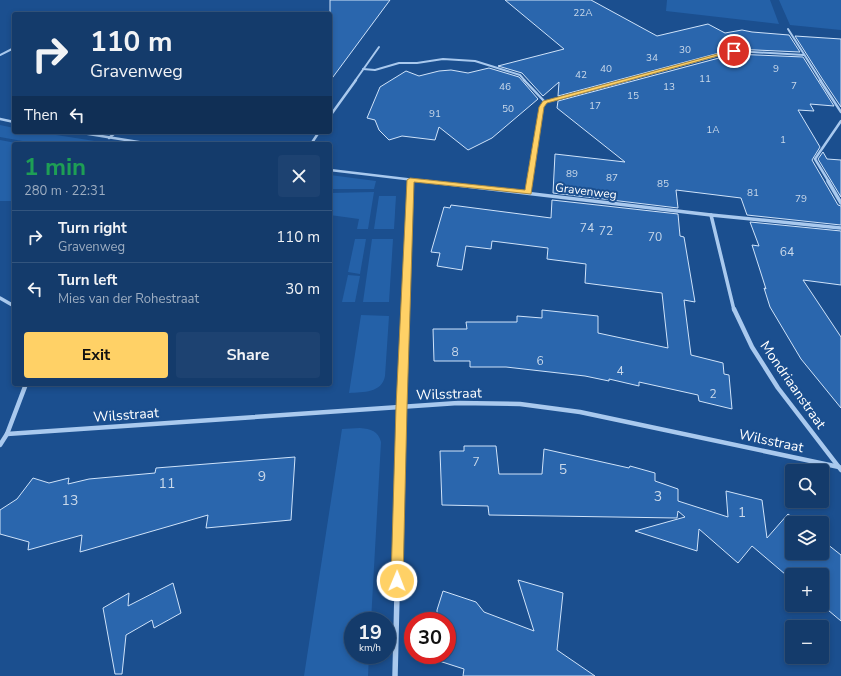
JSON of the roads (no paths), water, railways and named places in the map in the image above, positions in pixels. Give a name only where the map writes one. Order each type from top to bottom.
[{"type":"street","points":[[788,29],[841,112]]},
{"type":"street","points":[[332,113],[379,47]]},
{"type":"street","points":[[0,55],[12,49]]},
{"type":"street","points":[[529,193],[542,107],[545,102],[734,51],[745,50],[804,55]]},
{"type":"street","points":[[362,69],[375,70],[399,63],[443,59],[475,61],[520,75],[545,102]]},
{"type":"street","points":[[0,120],[12,122]]},
{"type":"street","points":[[841,121],[815,159],[841,203]]},
{"type":"street","points":[[87,134],[137,142]]},
{"type":"street","points":[[109,138],[114,134]]},
{"type":"street","name":"Gravenweg","points":[[332,170],[711,215],[841,228]]},
{"type":"street","points":[[395,676],[410,180]]},
{"type":"street","name":"Mondriaanstraat","points":[[711,215],[733,307],[752,347],[778,388],[840,468]]},
{"type":"street","points":[[0,298],[12,305]]},
{"type":"street","points":[[0,445],[7,434],[25,386]]},
{"type":"street","name":"Wilsstraat","points":[[7,434],[458,403],[520,404],[580,412],[840,468]]}]
